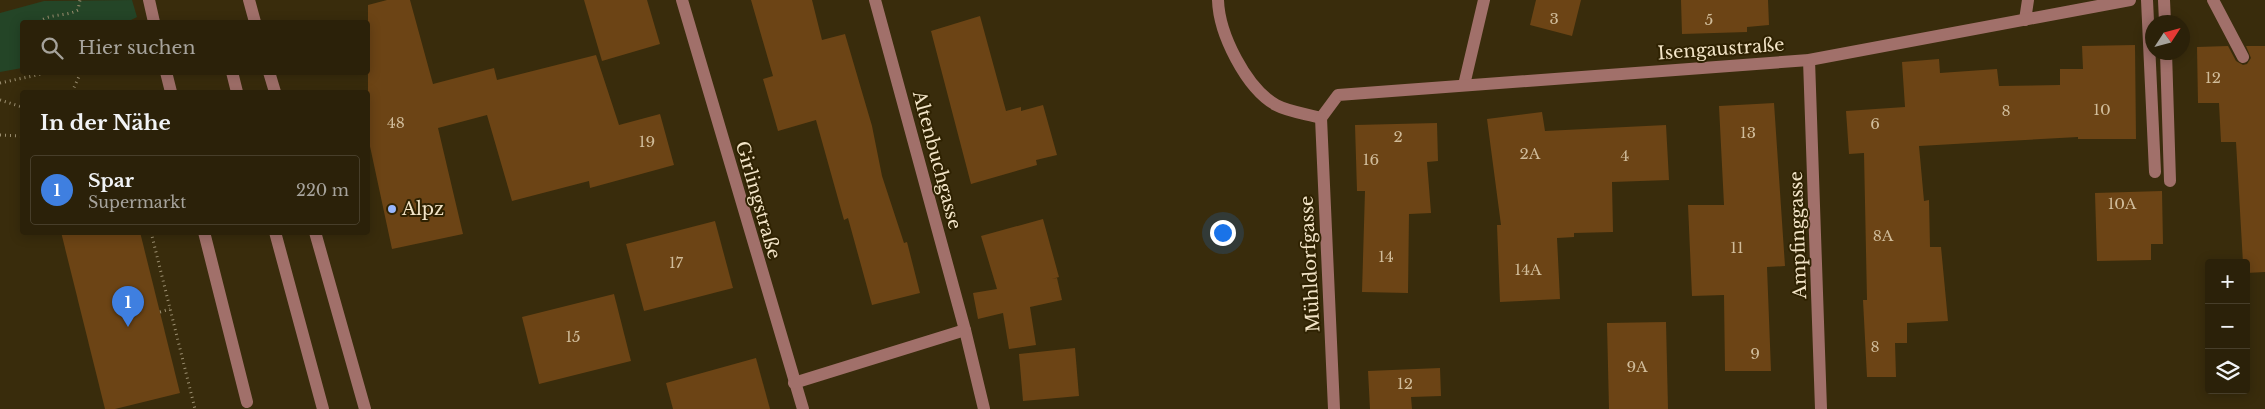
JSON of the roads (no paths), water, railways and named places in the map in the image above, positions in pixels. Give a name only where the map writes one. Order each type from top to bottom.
[{"type":"street","points":[[149,0],[154,20]]},
{"type":"street","points":[[249,0],[254,20]]},
{"type":"street","name":"Girlingstraße","points":[[682,0],[803,409]]},
{"type":"street","name":"Altenbuchgasse","points":[[875,0],[965,330],[984,409]]},
{"type":"street","points":[[1218,0],[1218,14],[1232,53],[1257,88],[1276,105],[1321,118]]},
{"type":"street","points":[[1464,84],[1484,0]]},
{"type":"street","points":[[2025,20],[2028,0]]},
{"type":"street","name":"Isengaustraße","points":[[1321,118],[1338,95],[1464,84],[1809,60],[2130,0]]},
{"type":"street","points":[[2146,0],[2155,172]]},
{"type":"street","points":[[2164,0],[2165,15]]},
{"type":"street","points":[[2213,0],[2243,57]]},
{"type":"street","name":"Ampfinggasse","points":[[1809,60],[1821,409]]},
{"type":"street","points":[[2166,60],[2170,181]]},
{"type":"street","points":[[167,75],[170,90]]},
{"type":"street","points":[[233,75],[237,90]]},
{"type":"street","points":[[270,75],[274,90]]},
{"type":"street","name":"Mühldorfgasse","points":[[1321,118],[1334,409]]},
{"type":"street","points":[[205,235],[247,402]]},
{"type":"street","points":[[276,235],[323,409]]},
{"type":"street","points":[[316,235],[365,409]]},
{"type":"street","points":[[794,382],[965,330]]},
{"type":"place","name":"Alpz","points":[[392,209]]},
{"type":"place","name":"Spar","points":[[128,327]]}]
